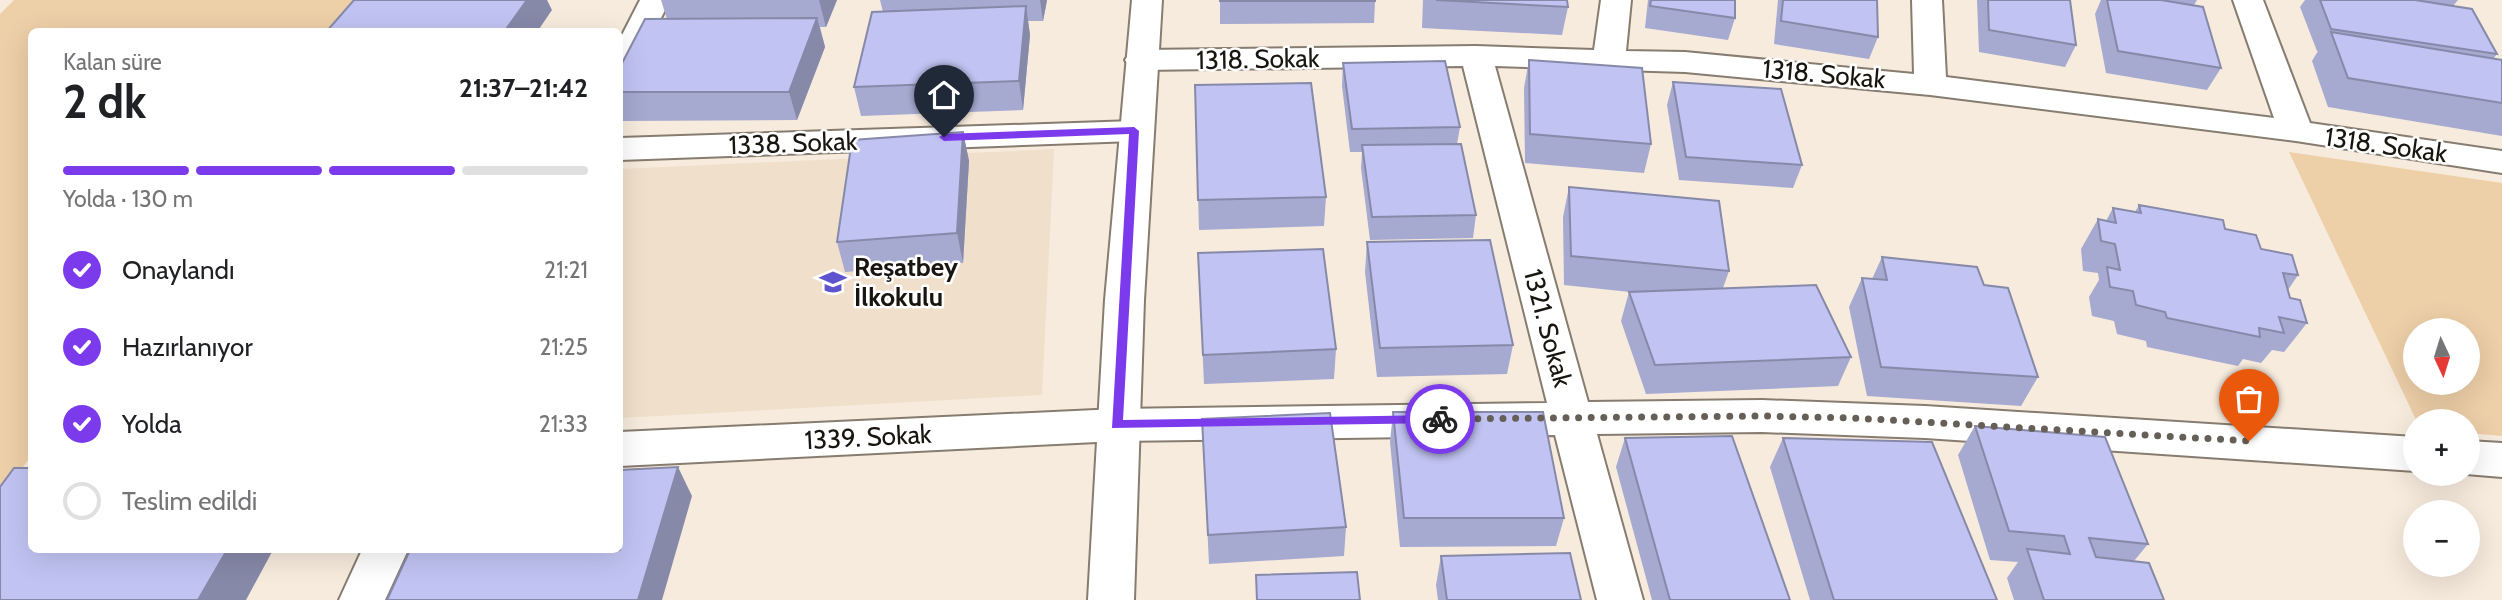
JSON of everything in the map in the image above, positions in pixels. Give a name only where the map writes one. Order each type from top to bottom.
[{"type":"street","points":[[623,62],[655,0]]},
{"type":"street","points":[[1111,600],[1117,425],[1134,131],[1147,0]]},
{"type":"street","points":[[1609,58],[1616,0]]},
{"type":"street","points":[[1927,0],[1930,85]]},
{"type":"street","points":[[2248,0],[2297,131]]},
{"type":"street","name":"1318. Sokak","points":[[1141,60],[1476,56],[1609,58],[1767,68],[1930,85],[2297,131],[2502,162]]},
{"type":"street","name":"1321. Sokak","points":[[1476,56],[1620,600]]},
{"type":"street","name":"1338. Sokak","points":[[623,149],[1134,131]]},
{"type":"street","name":"1339. Sokak","points":[[623,449],[1117,425],[1572,417],[1853,418],[2139,433],[2403,453]]},
{"type":"street","points":[[2480,459],[2502,460]]},
{"type":"street","points":[[362,600],[384,553]]},
{"type":"shaded area","points":[[14,0],[385,0],[361,28],[28,28],[28,460],[0,498],[0,14]]},
{"type":"shaded area","name":"Reşatbey İlkokulu","points":[[1054,149],[1042,395],[623,418],[623,169]]},
{"type":"shaded area","points":[[2289,152],[2502,183],[2502,436],[2480,434],[2480,409],[2411,409],[2405,396],[2480,396],[2480,318],[2403,318],[2403,392]]},
{"type":"building","points":[[354,0],[527,0],[507,28],[330,28]]},
{"type":"building","points":[[1375,0],[1375,1],[1220,1]]},
{"type":"building","points":[[1436,0],[1567,0],[1568,7]]},
{"type":"building","points":[[1651,0],[1735,0],[1735,18],[1650,6]]},
{"type":"building","points":[[1783,0],[1877,0],[1878,37],[1781,21]]},
{"type":"building","points":[[1988,0],[2070,0],[2076,45],[1989,30]]},
{"type":"building","points":[[2107,0],[2161,0],[2203,7],[2221,68],[2118,51]]},
{"type":"building","points":[[2320,0],[2415,0],[2472,9],[2497,54],[2331,29]]},
{"type":"building","points":[[1026,6],[1019,81],[854,87],[872,12]]},
{"type":"building","points":[[817,18],[789,92],[623,92],[623,61],[645,19]]},
{"type":"building","points":[[2331,32],[2502,60],[2502,103],[2348,78]]},
{"type":"building","points":[[1529,60],[1642,68],[1651,144],[1530,134]]},
{"type":"building","points":[[1445,61],[1460,127],[1352,129],[1343,63]]},
{"type":"building","points":[[1673,82],[1781,89],[1802,165],[1686,157]]},
{"type":"building","points":[[1311,83],[1326,197],[1198,200],[1195,85]]},
{"type":"building","points":[[963,132],[957,233],[837,242],[852,140]]},
{"type":"building","points":[[1461,144],[1476,215],[1372,217],[1362,145]]},
{"type":"building","points":[[1569,187],[1719,201],[1729,271],[1571,256]]},
{"type":"building","points":[[2139,205],[2223,220],[2225,229],[2256,235],[2261,249],[2292,255],[2298,275],[2283,273],[2290,298],[2300,300],[2307,323],[2279,317],[2284,333],[2259,328],[2260,337],[2167,318],[2165,312],[2136,305],[2133,291],[2110,287],[2107,267],[2120,270],[2115,244],[2101,241],[2098,219],[2116,223],[2113,208],[2141,213]]},
{"type":"building","points":[[1490,240],[1513,345],[1380,348],[1367,242]]},
{"type":"building","points":[[1323,249],[1336,349],[1203,355],[1198,253]]},
{"type":"building","points":[[1882,257],[1977,267],[1984,285],[2008,288],[2038,377],[1881,367],[1862,278],[1887,280]]},
{"type":"building","points":[[1816,285],[1851,357],[1655,365],[1629,292]]},
{"type":"building","points":[[1393,412],[1543,412],[1564,518],[1404,518]]},
{"type":"building","points":[[1330,413],[1346,527],[1208,535],[1202,419]]},
{"type":"building","points":[[1975,426],[2105,437],[2148,544],[2089,538],[2096,557],[2149,563],[2164,600],[2044,600],[2027,549],[2070,554],[2064,536],[2009,531]]},
{"type":"building","points":[[1732,436],[1790,600],[1670,600],[1625,438]]},
{"type":"building","points":[[1783,438],[1932,442],[1997,600],[1834,600]]},
{"type":"building","points":[[678,467],[638,600],[387,600],[409,553],[623,553],[623,470]]},
{"type":"building","points":[[14,468],[28,468],[28,553],[225,553],[198,600],[0,600],[0,487]]},
{"type":"building","points":[[1570,553],[1581,600],[1447,600],[1441,556]]},
{"type":"building","points":[[1357,572],[1360,600],[1257,600],[1256,575]]},
{"type":"way so far","points":[[1440,419],[1762,416],[1853,418],[2249,441]]},
{"type":"place","name":"Reşatbey İlkokulu","points":[[833,282]]},
{"type":"route","points":[[944,137],[1134,131],[1117,425],[1440,419]]}]
